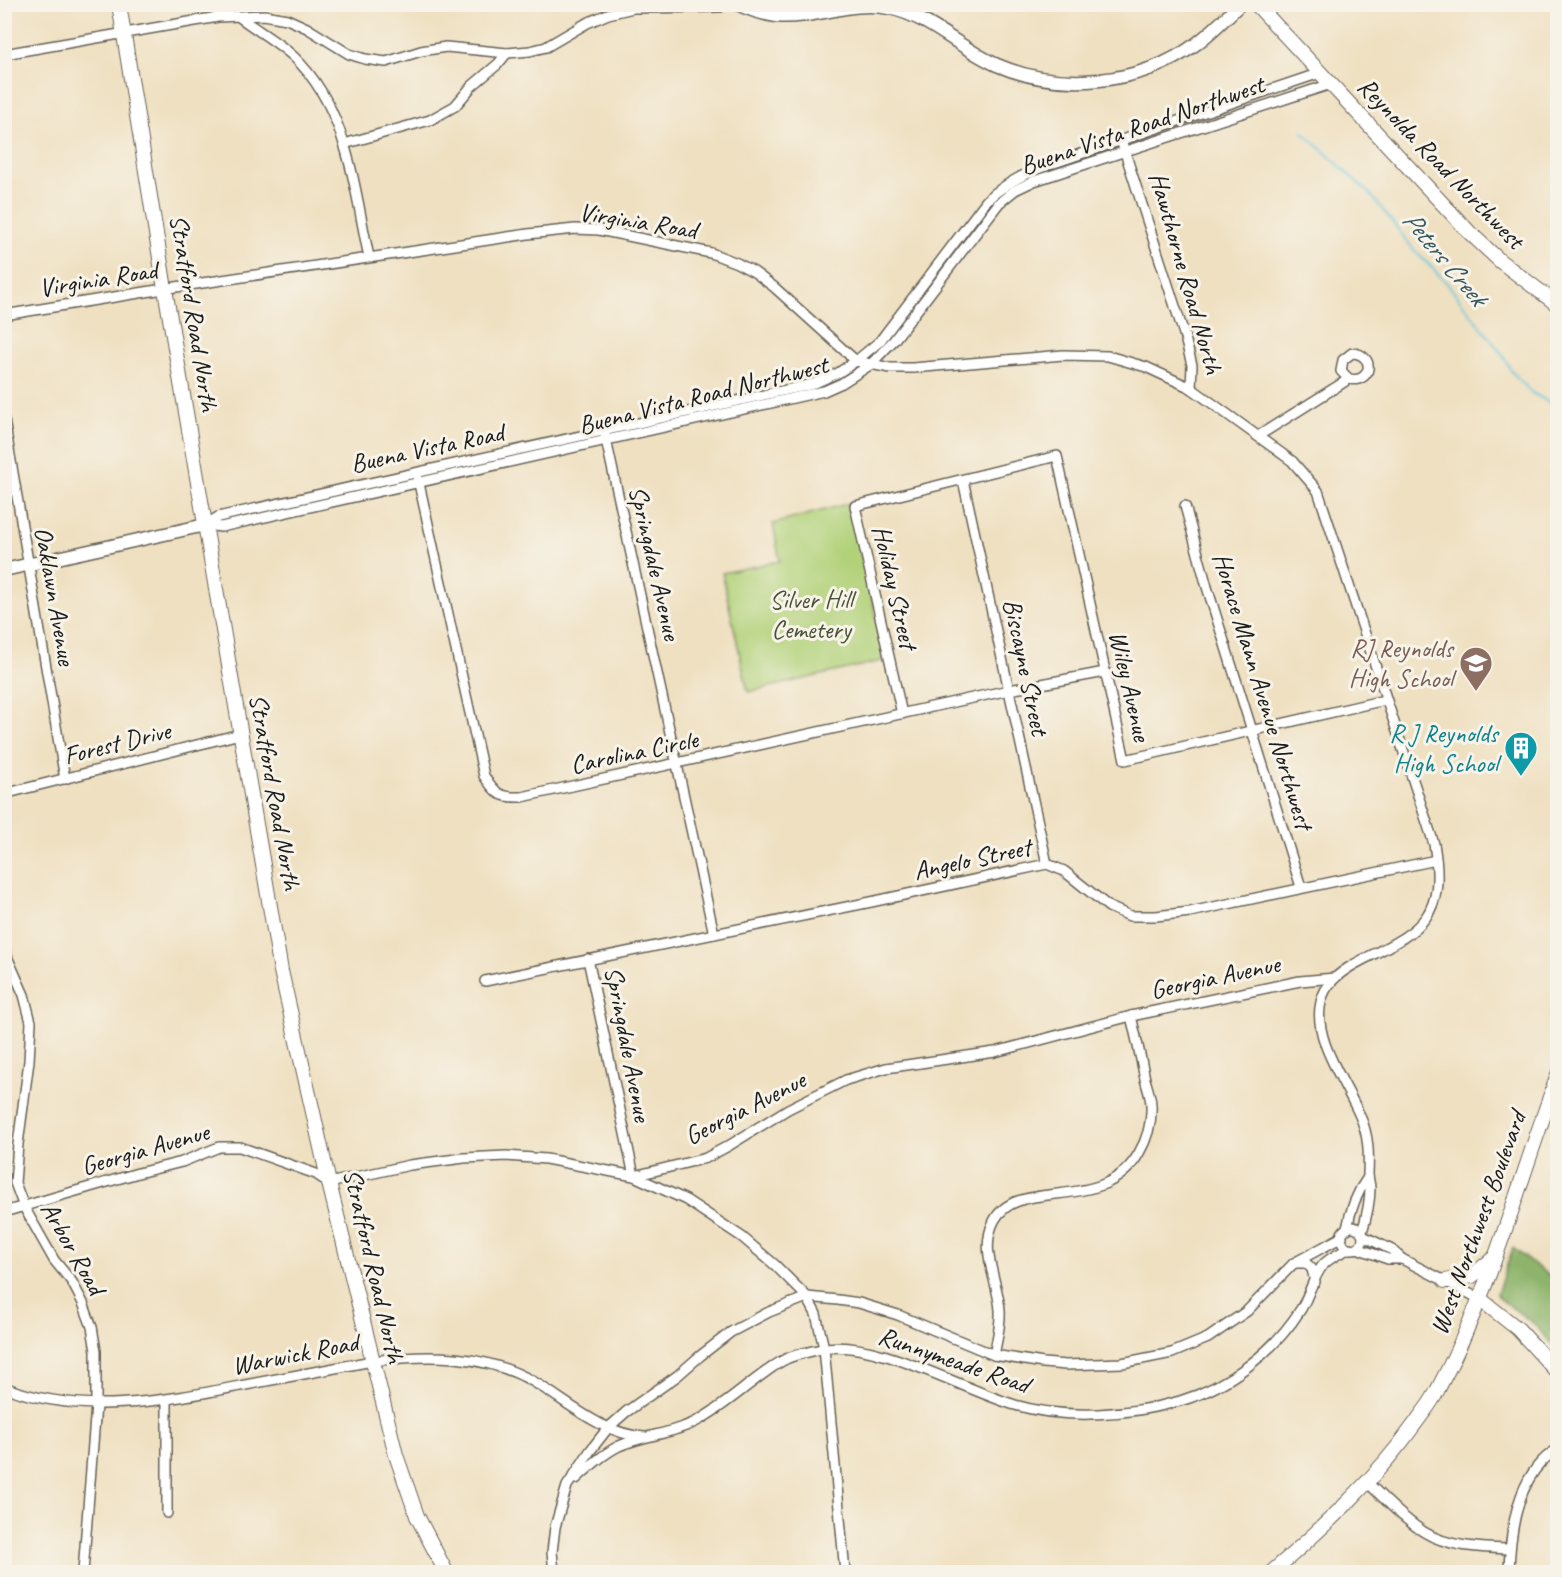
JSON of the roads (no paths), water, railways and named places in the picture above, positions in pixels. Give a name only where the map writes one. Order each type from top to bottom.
[{"type":"main road","name":"Stratford Road North","points":[[119,4],[281,974],[389,1430],[407,1492],[428,1541],[446,1572]]},
{"type":"main road","name":"Reynolda Road Northwest","points":[[1256,4],[1469,232],[1500,261],[1557,305]]},
{"type":"main road","name":"West Northwest Boulevard","points":[[1272,1572],[1368,1483],[1402,1443],[1437,1392],[1480,1299],[1496,1257],[1557,1075]]},
{"type":"main road","points":[[1444,1281],[1472,1276],[1496,1257]]},
{"type":"main road","points":[[1480,1299],[1518,1329],[1557,1372]]},
{"type":"street","points":[[4,54],[218,17],[264,15],[287,19],[307,28],[349,54],[386,62],[421,51],[446,47],[507,53],[546,47],[587,23],[608,14],[633,8],[720,7],[724,4]]},
{"type":"street","points":[[737,4],[755,12],[778,16],[824,12],[848,7],[888,8],[911,15],[997,65],[1037,77],[1076,81],[1119,77],[1142,71],[1179,55],[1211,33],[1240,4]]},
{"type":"street","points":[[238,16],[278,44],[309,74],[333,112],[344,144],[369,257]]},
{"type":"street","points":[[344,144],[430,120],[443,114],[455,106],[472,86],[498,64],[507,53]]},
{"type":"street","name":"Buena Vista Road Northwest","points":[[856,361],[880,341],[987,200],[1005,185],[1037,169],[1320,73]]},
{"type":"street","name":"Buena Vista Road Northwest","points":[[605,437],[812,395],[842,383],[870,365],[894,340],[999,203],[1015,190],[1034,181],[1124,150],[1331,84]]},
{"type":"street","name":"Hawthorne Road North","points":[[1121,140],[1184,334],[1192,365],[1191,388],[1292,461],[1318,491],[1428,824],[1436,860],[1435,895],[1420,924],[1401,940],[1348,968],[1335,978],[1326,988],[1321,1002],[1320,1028],[1326,1046],[1364,1127],[1369,1155],[1370,1187],[1362,1234]]},
{"type":"street","name":"Virginia Road","points":[[4,315],[528,234],[599,230],[711,253],[737,263],[774,287],[856,361],[870,365],[913,368],[1098,355],[1146,367],[1191,388]]},
{"type":"street","name":"Buena Vista Road","points":[[4,570],[205,525],[218,517],[417,478],[605,437],[813,384],[838,373],[856,361]]},
{"type":"street","points":[[1258,436],[1349,379]]},
{"type":"street","name":"Oaklawn Avenue","points":[[4,420],[65,778]]},
{"type":"street","name":"Springdale Avenue","points":[[605,437],[714,934],[588,960],[634,1176]]},
{"type":"street","name":"Wiley Avenue","points":[[963,480],[1058,456],[1125,760],[1386,700]]},
{"type":"street","name":"Carolina Circle","points":[[417,478],[484,776],[493,790],[506,798],[522,797],[1009,690],[1105,672]]},
{"type":"street","name":"Biscayne Street","points":[[963,480],[1047,864]]},
{"type":"street","name":"Holiday Street","points":[[902,714],[855,506],[963,480]]},
{"type":"street","name":"Horace Mann Avenue Northwest","points":[[1185,506],[1301,887]]},
{"type":"street","name":"Forest Drive","points":[[4,794],[240,734]]},
{"type":"street","name":"Angelo Street","points":[[714,934],[1047,864],[1064,871],[1109,907],[1130,916],[1156,916],[1190,912],[1436,860]]},
{"type":"street","name":"Arbor Road","points":[[4,950],[24,995],[31,1022],[29,1061],[15,1182],[24,1207],[54,1260],[72,1282],[92,1327],[96,1351],[96,1405],[83,1572]]},
{"type":"street","points":[[485,981],[588,960]]},
{"type":"street","name":"Georgia Avenue","points":[[4,1212],[182,1162],[230,1146],[240,1147],[316,1174],[329,1183],[410,1165],[464,1158],[506,1156],[546,1159],[634,1176],[706,1158],[788,1109],[846,1080],[886,1068],[995,1052],[1131,1016],[1300,981],[1335,978]]},
{"type":"street","points":[[994,1355],[1000,1327],[1000,1309],[989,1263],[988,1243],[994,1220],[1004,1207],[1022,1199],[1081,1192],[1100,1187],[1118,1177],[1133,1164],[1144,1143],[1150,1125],[1151,1105],[1131,1016]]},
{"type":"street","points":[[634,1176],[686,1200],[742,1237],[775,1265],[807,1297],[816,1314],[824,1348],[845,1572]]},
{"type":"street","name":"Hawthorne Road North","points":[[1344,1233],[1362,1185],[1368,1177]]},
{"type":"street","points":[[1402,1259],[1388,1259],[1353,1248],[1343,1243],[1344,1233],[1357,1228],[1362,1234],[1392,1250],[1402,1259],[1480,1299]]},
{"type":"street","name":"Runnymeade Road","points":[[554,1572],[552,1552],[555,1527],[567,1486],[608,1428],[731,1332],[769,1312],[807,1297],[859,1303],[898,1315],[994,1355],[1043,1363],[1098,1365],[1145,1360],[1172,1353],[1225,1328],[1258,1300],[1294,1263],[1344,1233]]},
{"type":"street","points":[[1353,1248],[1362,1243],[1362,1234]]},
{"type":"street","name":"Runnymeade Road","points":[[567,1486],[601,1458],[620,1446],[694,1423],[785,1359],[824,1348],[854,1349],[883,1355],[1016,1406],[1077,1413],[1136,1410],[1182,1400],[1204,1392],[1232,1377],[1277,1339],[1300,1311],[1322,1266],[1331,1258],[1353,1248]]},
{"type":"street","points":[[1294,1263],[1306,1263],[1312,1269],[1314,1282]]},
{"type":"street","name":"Warwick Road","points":[[4,1387],[54,1401],[96,1405],[167,1400],[405,1356],[447,1356],[486,1362],[514,1371],[608,1428],[630,1436],[650,1438]]},
{"type":"street","points":[[167,1400],[167,1513]]},
{"type":"street","points":[[1509,1572],[1509,1550],[1516,1512],[1526,1485],[1542,1462],[1557,1449]]},
{"type":"street","points":[[1368,1483],[1424,1532],[1442,1540],[1463,1545],[1509,1550]]},
{"type":"waterway","name":"Peters Creek","points":[[1303,132],[1371,195],[1414,250],[1446,282],[1502,354],[1512,372],[1532,393],[1558,407]]},
{"type":"place","name":"RJ Reynolds High School","points":[[1476,692]]},
{"type":"place","name":"R J Reynolds High School","points":[[1521,777]]},
{"type":"park label","name":"Silver Hill Cemetery","points":[[811,614]]}]
